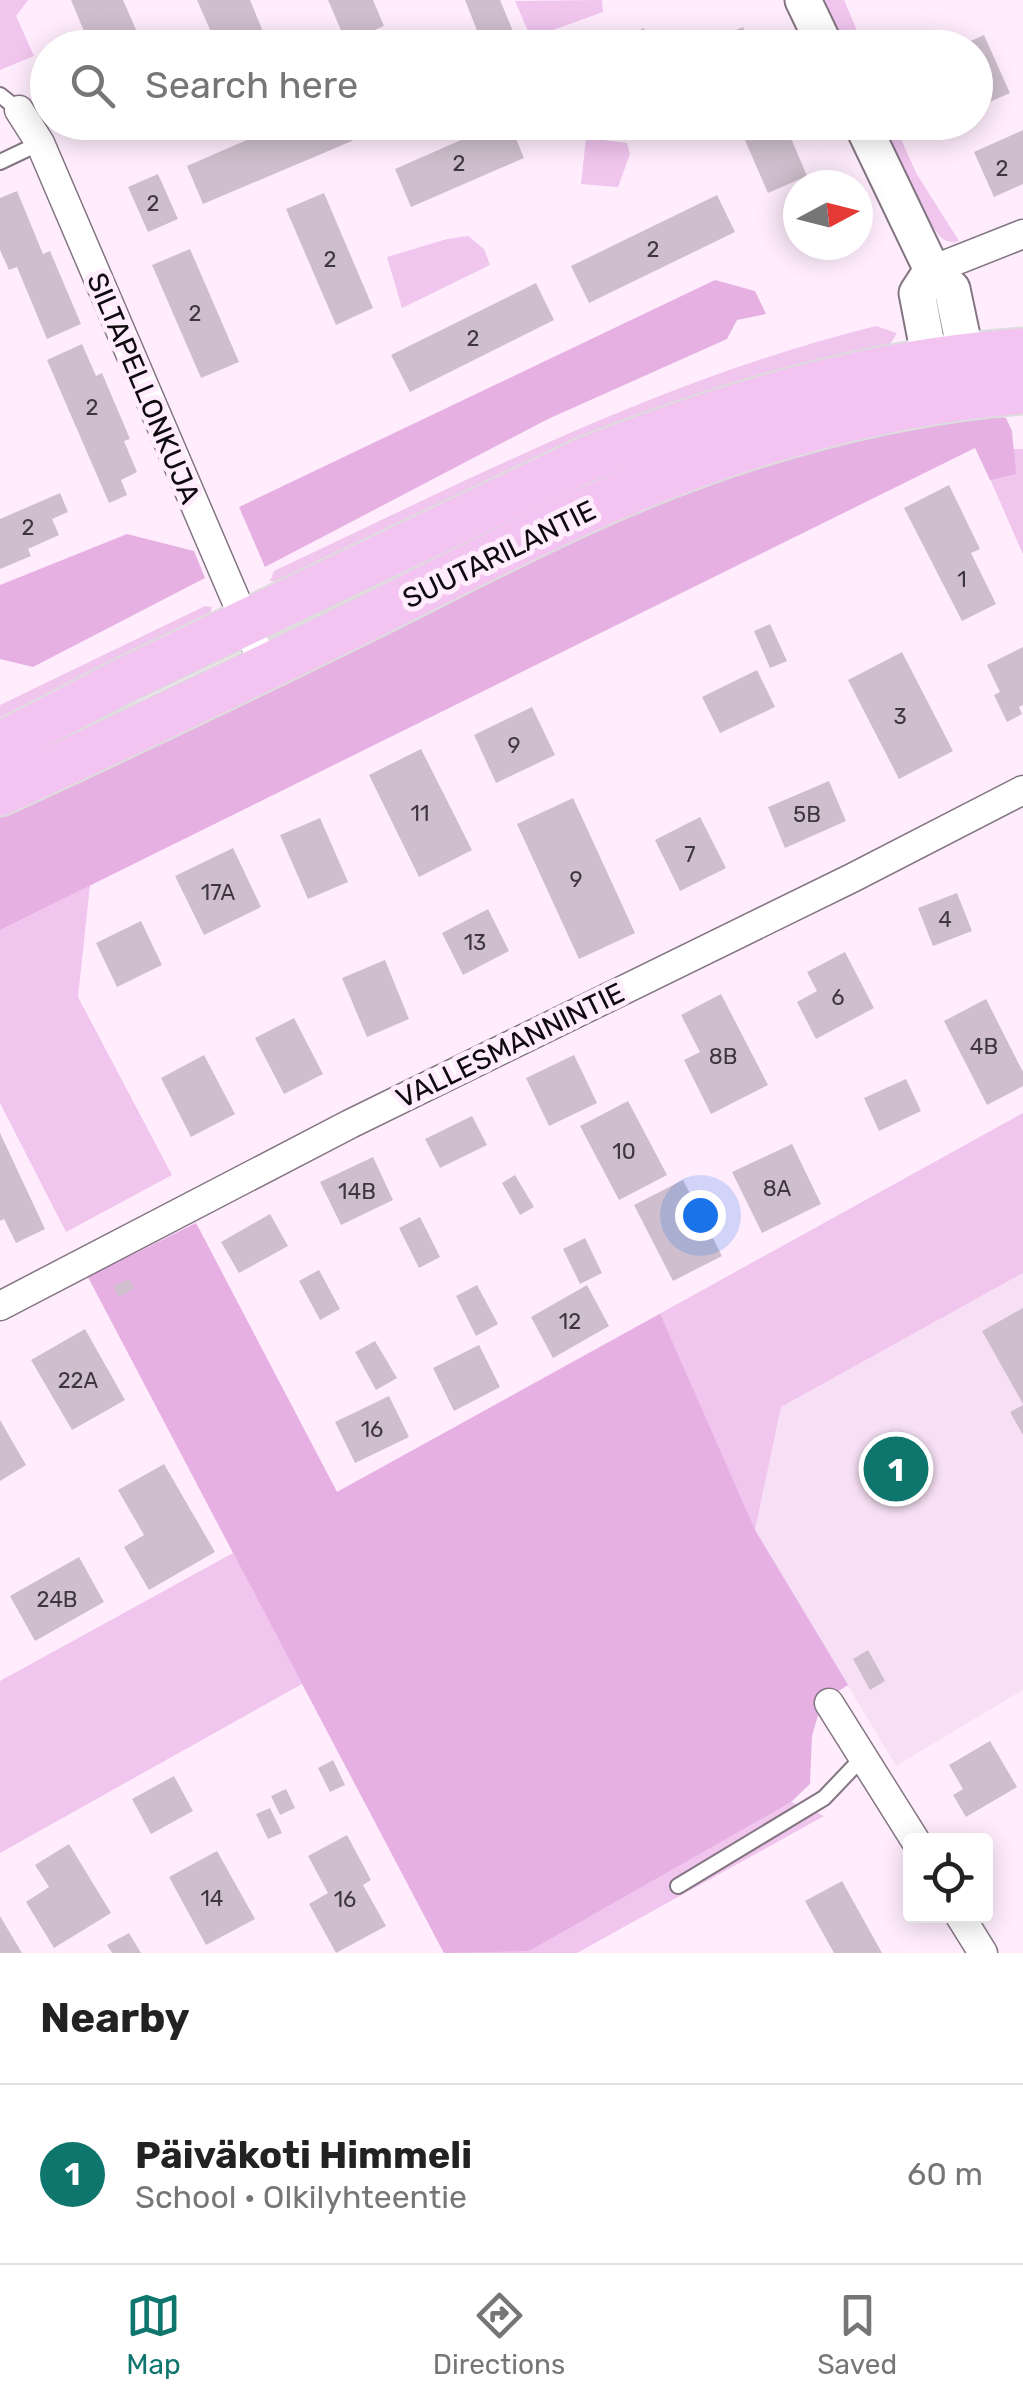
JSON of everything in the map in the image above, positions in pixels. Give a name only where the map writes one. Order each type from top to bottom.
[{"type":"main road","name":"SUUTARILANTIE","points":[[0,745],[127,679],[585,460],[662,430],[762,398],[950,370],[1023,351]]},
{"type":"main road","name":"SUUTARILANTIE","points":[[0,793],[575,515],[682,472],[801,432],[950,370],[1023,391]]},
{"type":"street","points":[[804,0],[818,30]]},
{"type":"street","name":"SILTAPELLONKUJA","points":[[10,102],[30,129]]},
{"type":"street","name":"SILTAPELLONKUJA","points":[[38,140],[265,668]]},
{"type":"street","points":[[870,140],[932,270],[952,289],[950,370]]},
{"type":"street","points":[[932,270],[1023,234]]},
{"type":"street","name":"VALLESMANNINTIE","points":[[0,1306],[322,1138],[1023,790]]},
{"type":"street","points":[[829,1703],[911,1833]]},
{"type":"street","points":[[964,1923],[983,1953]]},
{"type":"lane","points":[[0,162],[40,143]]},
{"type":"lane","points":[[678,1886],[824,1798],[864,1756]]},
{"type":"shaded area","points":[[0,0],[28,0],[16,16],[30,47],[30,58],[0,70]]},
{"type":"shaded area","points":[[602,0],[603,12],[553,30],[528,30],[515,1]]},
{"type":"shaded area","points":[[824,0],[844,0],[857,30],[836,30]]},
{"type":"shaded area","points":[[586,140],[627,143],[630,154],[618,187],[581,184]]},
{"type":"shaded area","points":[[888,140],[901,140],[916,173],[959,241],[945,240],[934,228]]},
{"type":"shaded area","points":[[468,236],[484,249],[490,265],[402,308],[387,257]]},
{"type":"shaded area","points":[[715,280],[755,291],[766,314],[737,320],[727,339],[548,419],[265,567],[239,507]]},
{"type":"shaded area","points":[[876,326],[897,333],[879,352],[287,583],[270,581],[274,571],[569,433],[719,374]]},
{"type":"shaded area","points":[[989,414],[1006,418],[1012,431],[1016,474],[990,480],[975,448],[0,930],[0,807],[564,533],[848,435]]},
{"type":"shaded area","points":[[977,449],[1023,449],[1023,554],[1018,543]]},
{"type":"shaded area","points":[[127,534],[194,551],[205,578],[33,667],[0,659],[0,585]]},
{"type":"shaded area","points":[[205,606],[212,607],[208,620],[0,731],[0,705]]},
{"type":"shaded area","points":[[90,885],[78,997],[172,1175],[66,1232],[0,1103],[0,930]]},
{"type":"shaded area","points":[[1023,1113],[1023,1273],[781,1407],[755,1530],[848,1685],[756,1741],[791,1802],[824,1816],[577,1953],[444,1953],[302,1684],[0,1853],[0,1681],[233,1553],[88,1277],[196,1223],[337,1492]]},
{"type":"shaded area","points":[[196,1223],[337,1492],[660,1314],[755,1530],[848,1685],[822,1701],[812,1736],[810,1784],[791,1802],[529,1951],[444,1953],[88,1277]]},
{"type":"shaded area","points":[[1023,1273],[1023,1690],[896,1766],[755,1530],[781,1407]]},
{"type":"building","points":[[71,0],[123,0],[136,30],[84,30]]},
{"type":"building","points":[[197,0],[250,0],[262,30],[210,30]]},
{"type":"building","points":[[328,0],[373,0],[384,26],[374,30],[341,30]]},
{"type":"building","points":[[465,0],[500,0],[513,30],[477,30]]},
{"type":"building","points":[[993,55],[1010,93],[993,100]]},
{"type":"building","points":[[1023,130],[1023,184],[994,197],[974,152]]},
{"type":"building","points":[[247,140],[352,141],[203,204],[187,166]]},
{"type":"building","points":[[461,140],[516,140],[524,158],[411,207],[395,169]]},
{"type":"building","points":[[745,140],[792,140],[804,170],[783,170],[783,186],[768,193]]},
{"type":"building","points":[[158,174],[178,219],[148,232],[128,187]]},
{"type":"building","points":[[17,191],[43,254],[50,251],[81,324],[47,339],[17,267],[9,270],[0,250],[0,198]]},
{"type":"building","points":[[324,193],[373,308],[336,325],[286,209]]},
{"type":"building","points":[[717,195],[735,232],[589,303],[571,266]]},
{"type":"building","points":[[190,249],[239,362],[201,378],[152,265]]},
{"type":"building","points":[[536,283],[554,320],[410,392],[391,355]]},
{"type":"building","points":[[82,344],[96,376],[102,373],[130,439],[124,441],[137,472],[121,480],[127,495],[109,503],[47,360]]},
{"type":"building","points":[[949,485],[980,549],[971,553],[996,604],[962,621],[904,508]]},
{"type":"building","points":[[60,493],[68,512],[52,519],[59,535],[28,549],[31,556],[0,569],[0,519]]},
{"type":"building","points":[[770,624],[787,661],[770,668],[754,631]]},
{"type":"building","points":[[1023,647],[1023,705],[1019,707],[1022,714],[1007,722],[994,695],[1000,692],[987,665]]},
{"type":"building","points":[[902,652],[953,751],[899,779],[848,680]]},
{"type":"building","points":[[757,670],[775,707],[720,733],[702,697]]},
{"type":"building","points":[[532,707],[555,755],[496,783],[474,735]]},
{"type":"building","points":[[421,749],[472,850],[419,877],[369,775]]},
{"type":"building","points":[[829,781],[846,821],[785,848],[768,807]]},
{"type":"building","points":[[573,798],[635,933],[579,959],[517,824]]},
{"type":"building","points":[[700,817],[726,868],[680,891],[655,840]]},
{"type":"building","points":[[320,818],[348,882],[308,899],[280,835]]},
{"type":"building","points":[[233,848],[261,907],[204,935],[175,876]]},
{"type":"building","points":[[957,893],[972,931],[933,946],[918,908]]},
{"type":"building","points":[[488,909],[509,951],[463,975],[442,933]]},
{"type":"building","points":[[141,921],[162,965],[117,987],[96,943]]},
{"type":"building","points":[[845,952],[874,1008],[816,1039],[797,1002],[817,991],[807,972]]},
{"type":"building","points":[[385,960],[409,1019],[367,1037],[342,978]]},
{"type":"building","points":[[721,994],[768,1085],[711,1114],[684,1060],[700,1052],[681,1015]]},
{"type":"building","points":[[986,999],[1023,1072],[1023,1086],[987,1105],[944,1021]]},
{"type":"building","points":[[294,1018],[323,1074],[284,1094],[255,1038]]},
{"type":"building","points":[[204,1055],[235,1114],[191,1137],[161,1078]]},
{"type":"building","points":[[574,1055],[597,1103],[549,1126],[526,1078]]},
{"type":"building","points":[[906,1079],[921,1111],[879,1131],[864,1098]]},
{"type":"building","points":[[628,1101],[667,1175],[619,1200],[580,1126]]},
{"type":"building","points":[[472,1116],[487,1145],[440,1168],[425,1139]]},
{"type":"building","points":[[0,1133],[45,1229],[16,1243],[4,1219],[0,1221]]},
{"type":"building","points":[[792,1144],[821,1204],[762,1233],[732,1172]]},
{"type":"building","points":[[373,1157],[393,1200],[341,1225],[320,1182]]},
{"type":"building","points":[[515,1175],[534,1207],[520,1215],[502,1183]]},
{"type":"building","points":[[683,1180],[722,1256],[673,1281],[634,1205]]},
{"type":"building","points":[[270,1214],[288,1246],[239,1273],[221,1242]]},
{"type":"building","points":[[420,1217],[440,1257],[419,1268],[399,1228]]},
{"type":"building","points":[[585,1238],[602,1273],[580,1284],[563,1249]]},
{"type":"building","points":[[319,1270],[340,1309],[320,1320],[299,1281]]},
{"type":"building","points":[[129,1279],[134,1289],[118,1297],[114,1286]]},
{"type":"building","points":[[477,1285],[498,1324],[476,1336],[456,1296]]},
{"type":"building","points":[[587,1285],[609,1326],[553,1358],[531,1317]]},
{"type":"building","points":[[1023,1308],[1023,1404],[982,1331]]},
{"type":"building","points":[[85,1329],[125,1400],[72,1430],[31,1360]]},
{"type":"building","points":[[375,1341],[397,1378],[376,1390],[355,1352]]},
{"type":"building","points":[[479,1345],[500,1387],[454,1411],[433,1368]]},
{"type":"building","points":[[389,1396],[409,1437],[355,1463],[335,1422]]},
{"type":"building","points":[[1023,1405],[1023,1435],[1010,1412]]},
{"type":"building","points":[[0,1420],[26,1465],[0,1481]]},
{"type":"building","points":[[164,1464],[215,1552],[149,1590],[124,1547],[144,1535],[118,1490]]},
{"type":"building","points":[[79,1557],[104,1602],[35,1641],[10,1596]]},
{"type":"building","points":[[868,1650],[885,1681],[870,1690],[853,1659]]},
{"type":"building","points":[[990,1741],[1017,1787],[966,1817],[953,1795],[963,1789],[949,1765]]},
{"type":"building","points":[[333,1760],[345,1785],[330,1792],[318,1768]]},
{"type":"building","points":[[174,1776],[193,1811],[151,1834],[132,1799]]},
{"type":"building","points":[[286,1789],[295,1808],[280,1815],[271,1796]]},
{"type":"building","points":[[270,1808],[282,1833],[268,1839],[256,1814]]},
{"type":"building","points":[[347,1835],[371,1880],[363,1885],[386,1926],[336,1953],[309,1904],[328,1893],[308,1856]]},
{"type":"building","points":[[69,1844],[111,1913],[54,1948],[26,1902],[49,1887],[35,1865]]},
{"type":"building","points":[[217,1851],[255,1919],[206,1945],[169,1877]]},
{"type":"building","points":[[842,1881],[882,1953],[834,1953],[805,1901]]},
{"type":"building","points":[[0,1916],[22,1953],[0,1953]]},
{"type":"building","points":[[129,1933],[141,1953],[112,1953],[107,1945]]},
{"type":"place","name":"Päiväkoti Himmeli","points":[[896,1469]]}]
